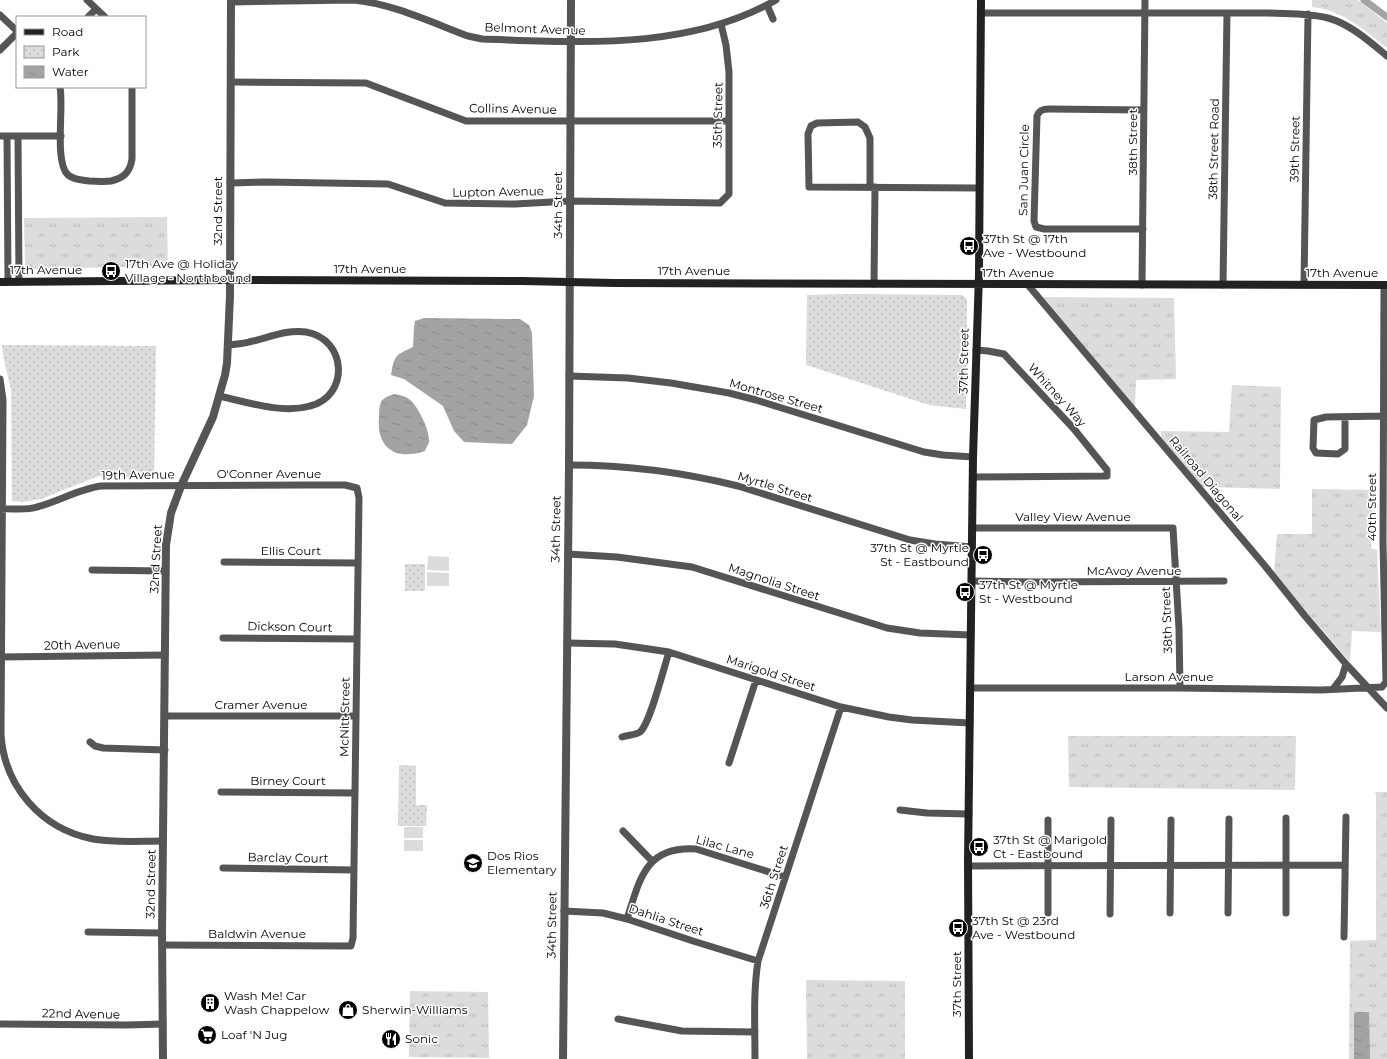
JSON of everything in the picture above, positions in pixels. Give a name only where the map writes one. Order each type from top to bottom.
[{"type":"main road","name":"37th Street","points":[[969,1059],[968,814],[972,635],[973,457],[978,284],[981,0]]},
{"type":"main road","name":"17th Avenue","points":[[4,282],[230,280],[1028,285],[1386,285]]},
{"type":"street","points":[[88,0],[104,16]]},
{"type":"street","name":"34th Street","points":[[563,1059],[569,465],[571,0]]},
{"type":"street","points":[[773,19],[767,5],[776,0]]},
{"type":"street","name":"38th Street","points":[[1142,285],[1145,0]]},
{"type":"street","name":"Belmont Avenue","points":[[231,1],[367,1],[383,4],[468,36],[482,39],[571,42],[656,38],[721,24],[767,5]]},
{"type":"street","name":"32nd Street","points":[[163,1059],[162,933],[165,750],[165,570],[168,530],[171,513],[180,486],[213,417],[224,376],[228,345],[230,280],[231,1]]},
{"type":"street","points":[[89,16],[96,9]]},
{"type":"street","points":[[981,13],[1308,14],[1338,21],[1355,31],[1387,56]]},
{"type":"street","name":"38th Street Road","points":[[1223,285],[1227,13]]},
{"type":"street","name":"39th Street","points":[[1304,285],[1308,14]]},
{"type":"street","points":[[0,15],[16,31]]},
{"type":"street","name":"35th Street","points":[[720,203],[729,194],[728,61],[721,24]]},
{"type":"street","points":[[0,50],[16,33]]},
{"type":"street","name":"Collins Avenue","points":[[231,82],[366,83],[466,121],[729,121]]},
{"type":"street","points":[[60,88],[63,168],[69,176],[76,180],[92,181],[119,179],[129,171],[131,163],[132,88]]},
{"type":"street","name":"San Juan Circle","points":[[1143,229],[1044,228],[1036,227],[1034,221],[1038,112],[1044,109],[1144,110]]},
{"type":"street","points":[[874,284],[873,187],[870,138],[865,127],[858,122],[817,123],[811,126],[808,134],[809,187],[873,187],[978,188]]},
{"type":"street","points":[[4,282],[4,136],[61,136]]},
{"type":"street","points":[[18,136],[19,282]]},
{"type":"street","name":"Lupton Avenue","points":[[230,183],[265,182],[388,184],[445,203],[515,204],[570,201],[720,203]]},
{"type":"street","name":"Railroad Diagonal","points":[[1028,285],[1346,664],[1368,687]]},
{"type":"street","name":"40th Street","points":[[1368,687],[1382,687],[1386,682],[1383,542],[1386,285]]},
{"type":"street","points":[[219,396],[275,407],[304,407],[316,404],[327,397],[334,388],[338,376],[338,364],[335,354],[329,344],[314,334],[300,331],[283,333],[249,342],[228,345]]},
{"type":"street","name":"Whitney Way","points":[[973,476],[1107,476],[1107,470],[1074,429],[1004,354],[988,350],[976,350]]},
{"type":"street","name":"Montrose Street","points":[[569,376],[628,378],[709,389],[756,400],[924,452],[973,457]]},
{"type":"street","points":[[0,379],[3,400],[1,656],[2,742],[8,769],[18,790],[38,812],[50,822],[69,831],[101,840],[163,841]]},
{"type":"street","points":[[1345,417],[1345,449],[1338,454],[1316,454],[1313,448],[1314,420],[1326,417],[1384,416]]},
{"type":"street","name":"Myrtle Street","points":[[569,465],[599,465],[668,471],[711,479],[738,486],[910,540],[972,547]]},
{"type":"street","name":"O'Conner Avenue","points":[[180,486],[298,484],[345,485],[357,488]]},
{"type":"street","name":"19th Avenue","points":[[2,509],[23,510],[36,508],[79,491],[102,486],[180,486]]},
{"type":"street","name":"McNitt Street","points":[[350,946],[353,938],[359,498],[357,488]]},
{"type":"street","name":"Valley View Avenue","points":[[972,528],[1173,528]]},
{"type":"street","name":"38th Street","points":[[1173,528],[1177,582],[1180,688]]},
{"type":"street","name":"Magnolia Street","points":[[568,554],[617,557],[692,567],[887,628],[920,633],[972,635]]},
{"type":"street","name":"Ellis Court","points":[[224,562],[358,563]]},
{"type":"street","points":[[92,570],[165,570]]},
{"type":"street","name":"McAvoy Avenue","points":[[972,581],[1224,581]]},
{"type":"street","name":"Dickson Court","points":[[223,638],[357,639]]},
{"type":"street","name":"Marigold Street","points":[[567,643],[616,644],[668,652],[841,707],[912,720],[970,723]]},
{"type":"street","points":[[622,737],[637,734],[643,729],[650,713],[668,652]]},
{"type":"street","name":"20th Avenue","points":[[1,656],[165,655]]},
{"type":"street","points":[[1333,690],[1342,677],[1346,664]]},
{"type":"street","points":[[729,763],[756,680]]},
{"type":"street","points":[[1368,687],[1387,708]]},
{"type":"street","name":"Larson Avenue","points":[[971,688],[1333,690],[1368,687]]},
{"type":"street","name":"36th Street","points":[[755,1059],[755,981],[758,960],[841,707]]},
{"type":"street","name":"Cramer Avenue","points":[[165,716],[356,716]]},
{"type":"street","points":[[90,742],[94,746],[107,748],[165,750]]},
{"type":"street","name":"Birney Court","points":[[221,792],[355,793]]},
{"type":"street","points":[[900,810],[927,813],[968,814]]},
{"type":"street","points":[[1344,937],[1346,817]]},
{"type":"street","points":[[1286,818],[1286,913]]},
{"type":"street","points":[[1228,913],[1229,819]]},
{"type":"street","points":[[1048,820],[1048,913]]},
{"type":"street","points":[[1110,914],[1111,820]]},
{"type":"street","points":[[1170,913],[1171,820]]},
{"type":"street","points":[[623,830],[652,861]]},
{"type":"street","name":"Lilac Lane","points":[[627,919],[640,879],[652,861],[668,851],[683,848],[696,849],[785,877]]},
{"type":"street","points":[[968,866],[1345,865]]},
{"type":"street","name":"Barclay Court","points":[[222,868],[354,870]]},
{"type":"street","name":"Dahlia Street","points":[[564,911],[603,913],[627,919],[693,941],[758,960]]},
{"type":"street","points":[[88,932],[162,933]]},
{"type":"street","name":"Baldwin Avenue","points":[[162,945],[350,946]]},
{"type":"street","points":[[618,1019],[682,1031],[755,1032]]},
{"type":"street","name":"22nd Avenue","points":[[0,1024],[163,1024]]},
{"type":"green space","points":[[1312,0],[1358,0],[1387,23],[1387,48],[1361,28],[1334,12],[1312,7]]},
{"type":"green space","points":[[167,217],[168,266],[25,268],[24,218]]},
{"type":"green space","points":[[807,295],[962,295],[967,299],[966,409],[929,405],[806,365]]},
{"type":"green space","points":[[1043,297],[1174,298],[1176,379],[1136,380],[1135,407]]},
{"type":"green space","points":[[2,345],[156,346],[154,478],[99,476],[41,499],[23,502],[12,501],[11,390]]},
{"type":"green space","points":[[1232,385],[1281,387],[1280,489],[1203,487],[1161,437],[1161,431],[1229,432]]},
{"type":"green space","points":[[1312,489],[1373,490],[1371,548],[1377,550],[1381,632],[1352,631],[1350,662],[1274,574],[1277,534],[1312,534]]},
{"type":"green space","points":[[428,556],[449,557],[449,571],[427,570]]},
{"type":"green space","points":[[405,564],[425,564],[425,591],[405,591]]},
{"type":"green space","points":[[427,572],[449,573],[449,586],[427,586]]},
{"type":"green space","points":[[1068,736],[1296,736],[1295,790],[1069,787]]},
{"type":"green space","points":[[399,765],[416,766],[416,805],[427,805],[426,826],[398,826]]},
{"type":"green space","points":[[1375,792],[1387,792],[1387,1059],[1349,1059],[1350,941],[1376,940]]},
{"type":"green space","points":[[404,827],[423,827],[423,838],[404,838]]},
{"type":"green space","points":[[404,840],[423,840],[423,851],[404,851]]},
{"type":"green space","points":[[806,980],[905,981],[905,1059],[807,1059]]},
{"type":"green space","points":[[410,991],[488,992],[489,1058],[409,1057]]},
{"type":"water","points":[[424,318],[520,319],[529,325],[532,333],[534,396],[527,425],[512,444],[464,442],[454,431],[443,406],[404,379],[391,375],[393,363],[397,356],[413,347],[415,321]]},
{"type":"water","points":[[394,394],[409,399],[420,413],[429,437],[429,442],[425,451],[415,454],[397,453],[385,444],[381,437],[379,428],[379,408],[384,399]]},
{"type":"water","points":[[1355,1012],[1369,1012],[1370,1059],[1354,1059]]},
{"type":"waterway","points":[[1364,0],[1387,17]]},
{"type":"place","name":"37th St @ 17th Ave - Westbound","points":[[969,246]]},
{"type":"place","name":"17th Ave @ Holiday Village - Northbound","points":[[111,271]]},
{"type":"place","name":"37th St @ Myrtle St - Eastbound","points":[[983,555]]},
{"type":"place","name":"37th St @ Myrtle St - Westbound","points":[[965,592]]},
{"type":"place","name":"37th St @ Marigold Ct - Eastbound","points":[[979,847]]},
{"type":"place","name":"Dos Rios Elementary","points":[[473,863]]},
{"type":"place","name":"37th St @ 23rd Ave - Westbound","points":[[958,928]]},
{"type":"place","name":"Wash Me! Car Wash Chappelow","points":[[210,1003]]},
{"type":"place","name":"Sherwin-Williams","points":[[348,1010]]},
{"type":"place","name":"Loaf 'N Jug","points":[[207,1035]]},
{"type":"place","name":"Sonic","points":[[391,1039]]}]
